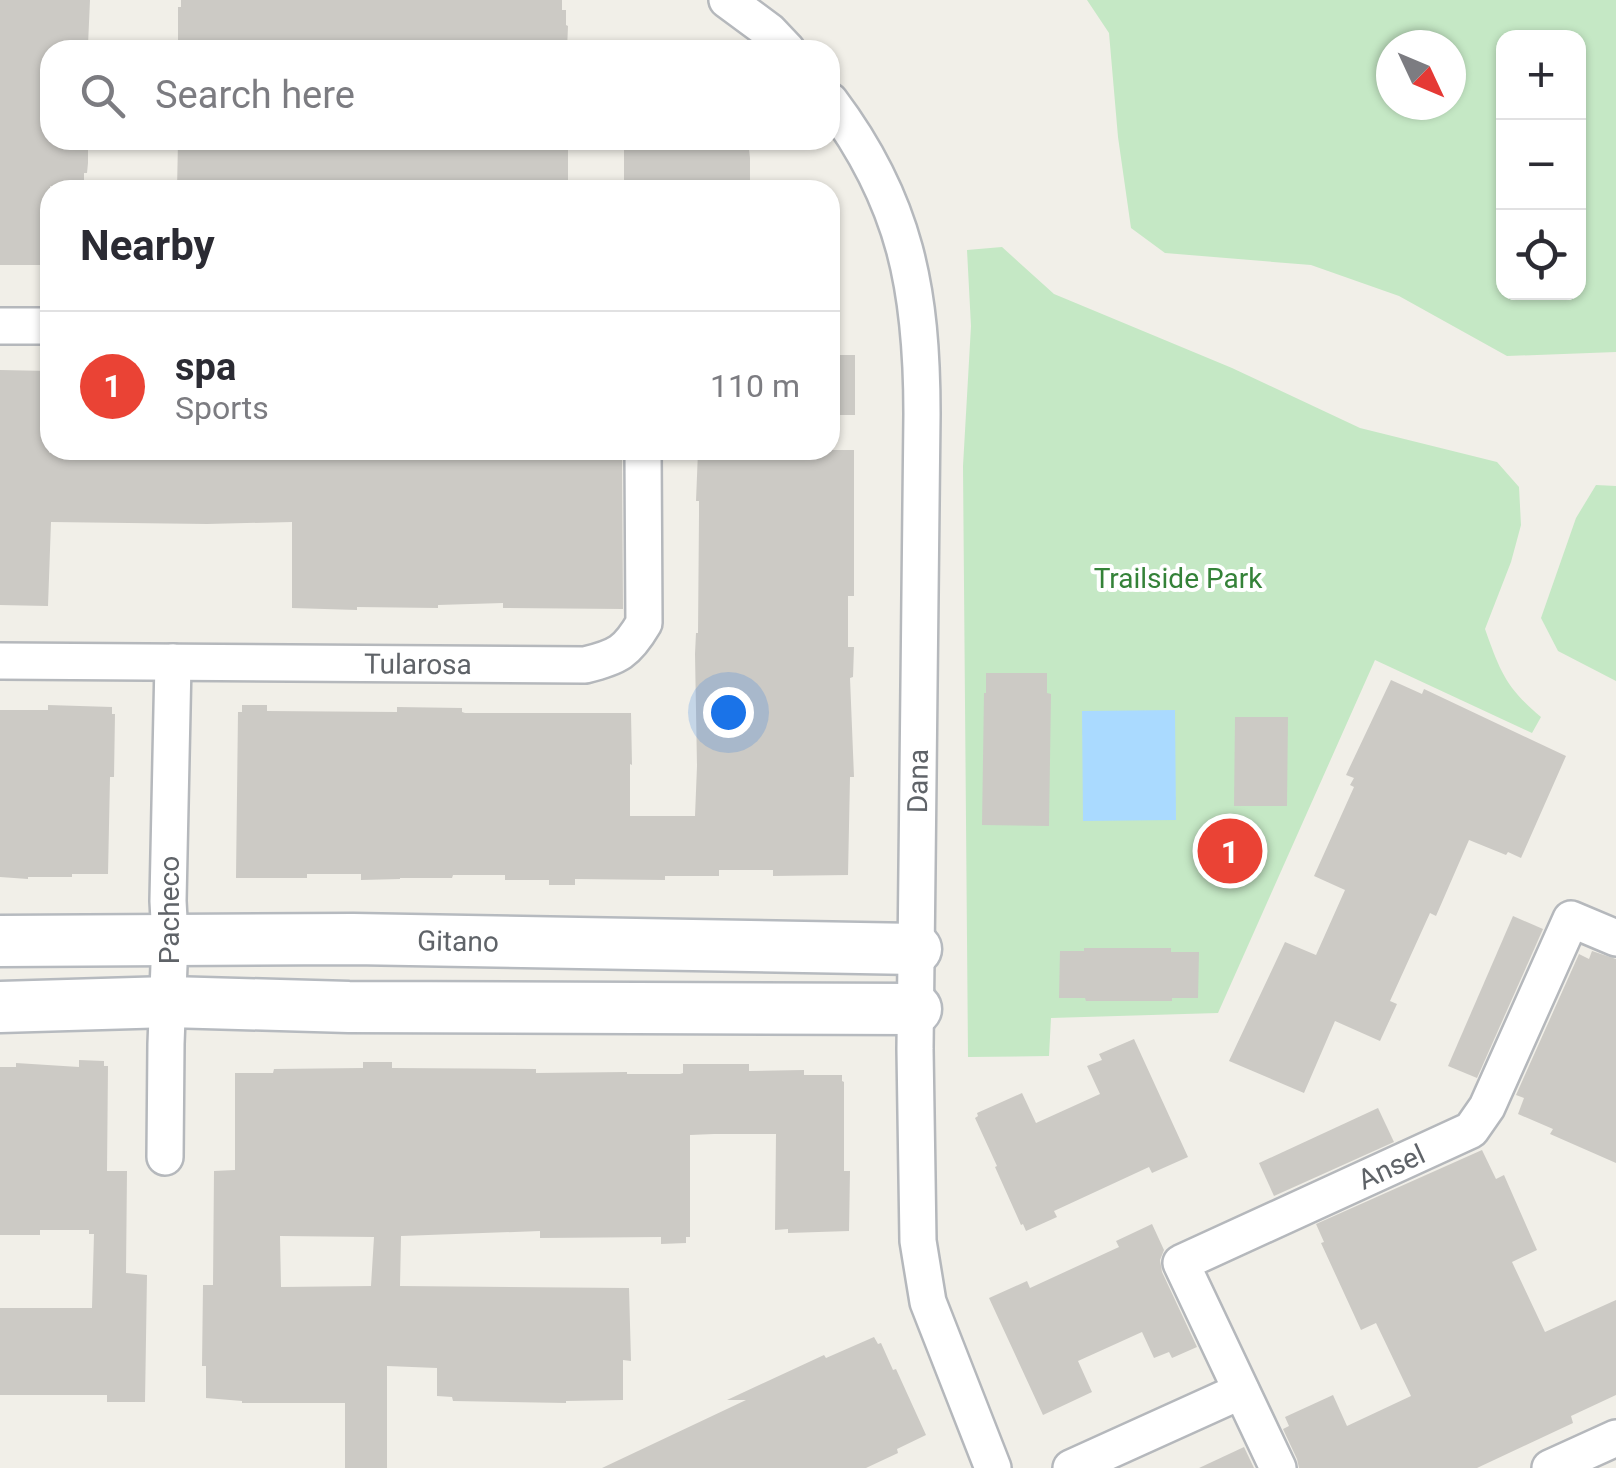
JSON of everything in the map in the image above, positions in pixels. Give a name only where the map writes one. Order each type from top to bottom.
[{"type":"street","points":[[728,0],[778,40]]},
{"type":"street","name":"Dana","points":[[840,116],[868,158],[896,220],[916,293],[922,353],[915,1056],[918,1241],[928,1302],[993,1468]]},
{"type":"street","points":[[0,326],[40,326]]},
{"type":"street","name":"Tularosa","points":[[0,661],[586,665],[610,659],[632,644],[644,623],[644,460]]},
{"type":"street","name":"Pacheco","points":[[166,1157],[172,662]]},
{"type":"street","name":"Ansel","points":[[1278,1468],[1181,1264],[1471,1130],[1487,1108],[1571,919],[1616,938]]},
{"type":"street","name":"Gitano","points":[[0,940],[353,938],[916,948]]},
{"type":"street","points":[[0,1007],[169,1002],[368,1007],[916,1009]]},
{"type":"street","points":[[1071,1468],[1241,1392]]},
{"type":"street","points":[[1550,1468],[1616,1438]]},
{"type":"green space","points":[[1087,0],[1616,0],[1616,352],[1507,356],[1399,296],[1311,265],[1165,253],[1131,228],[1109,33]]},
{"type":"green space","name":"Trailside Park","points":[[1002,247],[1054,294],[1232,368],[1360,428],[1497,462],[1519,487],[1521,525],[1485,629],[1505,678],[1541,717],[1532,733],[1375,660],[1218,1013],[1051,1018],[1049,1056],[968,1057],[963,466],[971,326],[967,250]]},
{"type":"green space","points":[[1596,485],[1616,486],[1616,681],[1558,651],[1541,618],[1576,518]]},
{"type":"water","points":[[1175,710],[1176,820],[1083,821],[1082,711]]},
{"type":"building","points":[[0,0],[90,0],[88,40],[40,40],[40,150],[88,150],[87,173],[84,180],[40,180],[40,265],[0,265]]},
{"type":"building","points":[[181,0],[562,0],[567,40],[178,40]]},
{"type":"building","points":[[178,150],[568,150],[568,180],[177,180]]},
{"type":"building","points":[[624,150],[749,150],[750,180],[624,180]]},
{"type":"building","points":[[840,355],[855,355],[855,415],[840,415]]},
{"type":"building","points":[[0,370],[40,371],[40,460],[622,460],[623,609],[503,608],[503,603],[357,610],[292,608],[292,522],[51,522],[48,606],[0,605]]},
{"type":"building","points":[[840,450],[854,450],[854,596],[848,596],[848,647],[854,647],[850,678],[854,777],[850,777],[848,875],[773,876],[773,870],[719,870],[719,876],[665,876],[665,880],[575,879],[575,885],[549,885],[549,880],[505,880],[505,875],[361,880],[361,874],[236,878],[238,712],[242,712],[242,705],[267,705],[267,711],[397,712],[397,707],[462,708],[465,713],[631,713],[630,816],[695,816],[698,460],[840,460]]},
{"type":"building","points":[[986,673],[1047,673],[1047,693],[1051,694],[1049,826],[982,825]]},
{"type":"building","points":[[1391,680],[1422,694],[1424,689],[1566,756],[1521,858],[1469,840],[1436,916],[1430,913],[1390,1001],[1397,1004],[1380,1041],[1335,1021],[1304,1093],[1229,1061],[1285,942],[1316,955],[1345,890],[1314,876],[1354,787],[1350,785],[1354,778],[1346,775]]},
{"type":"building","points":[[48,705],[112,707],[115,714],[108,874],[0,877],[0,710],[48,710]]},
{"type":"building","points":[[1235,717],[1288,717],[1287,806],[1234,806]]},
{"type":"building","points":[[1513,916],[1543,929],[1477,1078],[1448,1066]]},
{"type":"building","points":[[1171,948],[1171,952],[1199,952],[1198,998],[1059,998],[1060,951]]},
{"type":"building","points":[[1592,951],[1616,959],[1616,1163],[1550,1134],[1553,1129],[1518,1114],[1524,1098],[1516,1095],[1579,954],[1589,959]]},
{"type":"building","points":[[1134,1039],[1188,1157],[1152,1173],[1149,1167],[1054,1211],[1057,1217],[1026,1231],[995,1167],[975,1118],[977,1113],[1022,1093],[1036,1123],[1100,1094],[1087,1066],[1102,1060],[1099,1054]]},
{"type":"building","points":[[79,1060],[104,1061],[104,1066],[108,1066],[107,1171],[127,1171],[126,1273],[147,1275],[145,1402],[107,1402],[107,1395],[0,1395],[0,1308],[92,1308],[94,1234],[89,1234],[89,1230],[40,1230],[40,1235],[0,1235],[0,1067],[16,1067],[16,1063],[79,1067]]},
{"type":"building","points":[[363,1062],[392,1062],[392,1068],[680,1074],[683,1064],[749,1064],[749,1071],[804,1070],[804,1075],[842,1075],[844,1171],[850,1171],[849,1231],[775,1230],[776,1134],[714,1134],[690,1135],[690,1237],[686,1237],[686,1243],[661,1244],[661,1237],[540,1238],[540,1231],[401,1236],[400,1286],[629,1288],[631,1361],[623,1360],[623,1400],[453,1401],[452,1397],[437,1396],[437,1368],[387,1366],[387,1468],[345,1468],[345,1403],[242,1403],[206,1398],[206,1366],[202,1366],[203,1285],[213,1285],[214,1171],[235,1170],[235,1073],[363,1068]],"holes":[[[280,1236],[374,1237],[371,1286],[281,1287]]]},
{"type":"building","points":[[1378,1108],[1394,1142],[1274,1196],[1259,1163]]},
{"type":"building","points":[[1482,1150],[1496,1179],[1504,1175],[1537,1250],[1512,1262],[1545,1332],[1616,1300],[1616,1395],[1571,1416],[1573,1423],[1477,1468],[1299,1468],[1283,1429],[1289,1426],[1285,1417],[1333,1395],[1347,1426],[1411,1396],[1376,1323],[1361,1330],[1316,1224]]},
{"type":"building","points":[[1152,1224],[1164,1250],[1160,1260],[1162,1272],[1197,1347],[1172,1358],[1169,1352],[1154,1358],[1142,1332],[1078,1361],[1092,1392],[1043,1415],[989,1298],[1027,1281],[1030,1288],[1119,1247],[1116,1241]]},
{"type":"building","points":[[874,1337],[881,1343],[893,1370],[896,1369],[926,1435],[897,1449],[898,1453],[866,1468],[602,1468],[746,1400],[727,1400],[824,1355],[826,1358]]},
{"type":"building","points":[[1244,1447],[1254,1468],[1199,1468]]},
{"type":"place","name":"spa","points":[[1230,851]]}]
